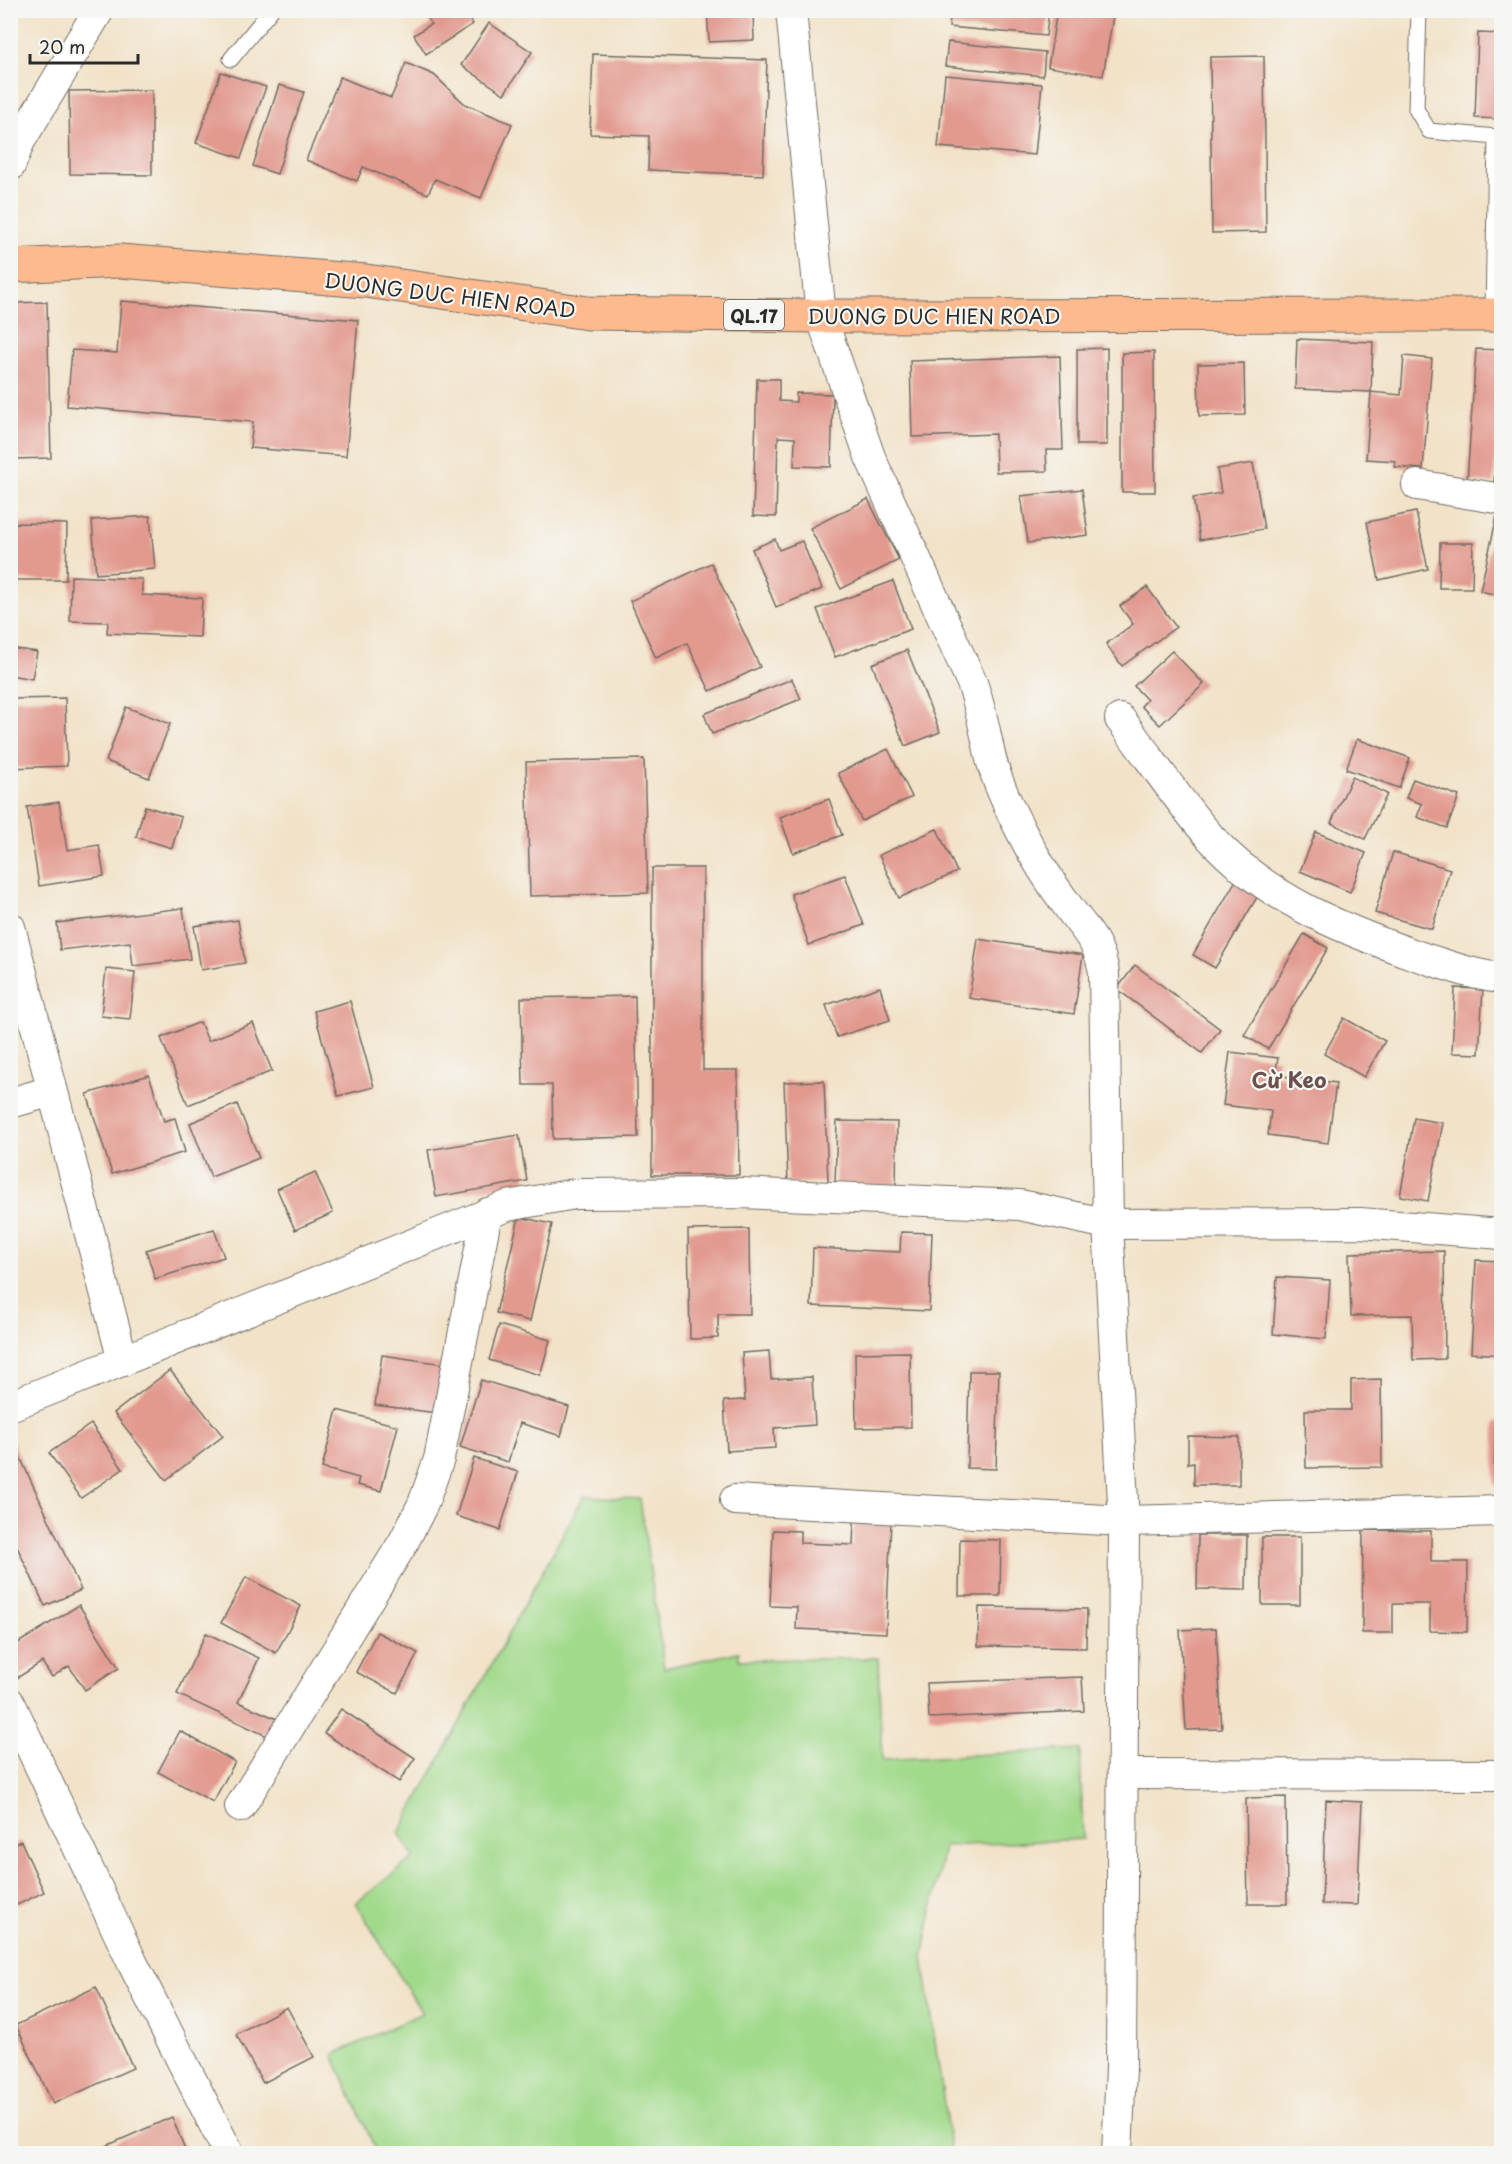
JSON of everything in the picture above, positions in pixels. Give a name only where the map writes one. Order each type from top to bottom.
[{"type":"highway","name":"DUONG DUC HIEN ROAD","points":[[10,266],[120,261],[366,281],[588,313],[821,316],[1497,315]]},
{"type":"street","points":[[10,166],[20,141],[99,10]]},
{"type":"street","points":[[791,10],[821,316],[870,457],[972,683],[982,711],[989,751],[1003,790],[1021,831],[1046,876],[1088,929],[1101,955],[1104,973],[1108,1224],[1124,1521],[1121,2068],[1117,2154]]},
{"type":"street","points":[[1417,485],[1502,499]]},
{"type":"street","points":[[1120,719],[1212,839],[1248,870],[1292,902],[1343,930],[1477,975],[1502,978]]},
{"type":"street","points":[[10,927],[123,1361]]},
{"type":"street","points":[[10,1103],[52,1091]]},
{"type":"street","points":[[10,1406],[487,1213],[507,1206],[575,1194],[740,1193],[1020,1205],[1108,1224],[1360,1223],[1502,1234]]},
{"type":"street","points":[[240,1807],[403,1543],[423,1504],[439,1460],[487,1213]]},
{"type":"street","points":[[735,1500],[1124,1521],[1502,1511]]},
{"type":"street","points":[[10,1703],[133,1964],[229,2154]]},
{"type":"street","points":[[1123,1774],[1502,1774]]},
{"type":"lane","points":[[231,58],[271,10]]},
{"type":"lane","points":[[1419,10],[1416,110],[1429,131],[1499,137],[1497,315]]},
{"type":"green space","points":[[584,1496],[640,1499],[664,1668],[739,1652],[739,1660],[878,1658],[882,1760],[1080,1749],[1083,1839],[944,1846],[923,1957],[951,2153],[377,2153],[333,2055],[422,2013],[356,1903],[414,1857],[399,1833]]},
{"type":"building","points":[[422,10],[464,10],[473,24],[426,54],[414,35],[431,24]]},
{"type":"building","points":[[707,10],[753,10],[754,40],[709,42]]},
{"type":"building","points":[[951,10],[1049,10],[1046,36],[949,27]]},
{"type":"building","points":[[1057,10],[1114,10],[1103,76],[1048,67]]},
{"type":"building","points":[[489,23],[532,52],[504,94],[461,65]]},
{"type":"building","points":[[1478,33],[1502,34],[1502,119],[1475,118]]},
{"type":"building","points":[[948,42],[1045,52],[1043,76],[945,66]]},
{"type":"building","points":[[593,54],[767,60],[763,175],[648,170],[649,136],[590,134]]},
{"type":"building","points":[[1264,56],[1266,232],[1212,233],[1210,57]]},
{"type":"building","points":[[406,63],[434,75],[465,104],[512,124],[481,198],[435,179],[428,194],[363,167],[357,181],[306,160],[340,77],[391,98]]},
{"type":"building","points":[[221,72],[266,87],[241,158],[196,143]]},
{"type":"building","points":[[945,75],[1042,84],[1035,155],[938,147]]},
{"type":"building","points":[[279,85],[304,92],[277,174],[253,166]]},
{"type":"building","points":[[152,90],[152,175],[70,174],[69,91]]},
{"type":"building","points":[[121,301],[358,320],[346,456],[250,448],[253,422],[67,406],[72,350],[117,353]]},
{"type":"building","points":[[47,302],[51,458],[13,459],[10,303]]},
{"type":"building","points":[[1297,339],[1373,342],[1371,392],[1295,389]]},
{"type":"building","points":[[1107,348],[1107,445],[1077,445],[1077,349]]},
{"type":"building","points":[[1476,349],[1502,350],[1494,483],[1467,482]]},
{"type":"building","points":[[1154,352],[1155,492],[1122,492],[1122,353]]},
{"type":"building","points":[[1060,356],[1063,450],[1046,450],[1047,471],[996,472],[995,434],[912,437],[910,361]]},
{"type":"building","points":[[1404,356],[1432,359],[1423,469],[1395,467],[1396,461],[1366,459],[1371,392],[1401,395]]},
{"type":"building","points":[[1244,363],[1245,415],[1199,416],[1198,364]]},
{"type":"building","points":[[757,379],[779,379],[779,401],[796,402],[796,393],[833,394],[831,467],[794,466],[795,438],[778,437],[776,517],[753,516]]},
{"type":"building","points":[[1253,463],[1264,529],[1200,540],[1193,498],[1221,493],[1217,469]]},
{"type":"building","points":[[1082,489],[1088,535],[1028,543],[1021,496]]},
{"type":"building","points":[[868,499],[899,560],[841,589],[810,528]]},
{"type":"building","points":[[1499,507],[1502,508],[1502,596],[1480,591]]},
{"type":"building","points":[[1416,512],[1428,569],[1379,580],[1367,522]]},
{"type":"building","points":[[150,516],[155,569],[96,574],[92,520]]},
{"type":"building","points":[[10,523],[67,524],[66,580],[10,580]]},
{"type":"building","points":[[775,539],[779,550],[802,541],[822,589],[776,607],[752,549]]},
{"type":"building","points":[[1440,543],[1473,543],[1472,588],[1439,588]]},
{"type":"building","points":[[711,563],[760,667],[710,691],[687,643],[656,658],[630,601]]},
{"type":"building","points":[[71,576],[142,579],[142,595],[202,598],[200,637],[107,633],[108,622],[70,621]]},
{"type":"building","points":[[893,581],[911,629],[835,657],[817,609]]},
{"type":"building","points":[[1147,587],[1176,627],[1122,666],[1106,644],[1133,624],[1120,606]]},
{"type":"building","points":[[10,648],[37,652],[32,679],[10,675]]},
{"type":"building","points":[[907,650],[940,732],[905,746],[872,664]]},
{"type":"building","points":[[1172,651],[1204,684],[1160,725],[1141,706],[1147,700],[1134,686]]},
{"type":"building","points":[[792,679],[801,699],[712,734],[704,714]]},
{"type":"building","points":[[65,698],[67,766],[10,768],[10,699]]},
{"type":"building","points":[[126,707],[170,724],[149,778],[106,761]]},
{"type":"building","points":[[1357,739],[1410,758],[1399,788],[1346,769]]},
{"type":"building","points":[[888,749],[912,797],[862,821],[838,773]]},
{"type":"building","points":[[644,759],[648,893],[530,896],[526,762]]},
{"type":"building","points":[[1352,777],[1387,794],[1365,839],[1331,823]]},
{"type":"building","points":[[1413,779],[1459,796],[1447,828],[1417,817],[1422,804],[1406,798]]},
{"type":"building","points":[[829,799],[842,835],[793,853],[780,817]]},
{"type":"building","points":[[59,802],[67,850],[99,845],[104,876],[39,886],[27,807]]},
{"type":"building","points":[[145,806],[181,817],[172,848],[136,837]]},
{"type":"building","points":[[937,829],[957,872],[899,898],[879,855]]},
{"type":"building","points":[[1316,832],[1366,853],[1350,892],[1300,871]]},
{"type":"building","points":[[1393,852],[1450,869],[1432,929],[1375,913]]},
{"type":"building","points":[[652,868],[703,868],[703,1070],[738,1070],[739,1175],[652,1175]]},
{"type":"building","points":[[845,875],[864,925],[809,945],[791,894]]},
{"type":"building","points":[[1236,880],[1259,894],[1215,968],[1193,955]]},
{"type":"building","points":[[183,908],[190,959],[133,966],[130,942],[60,950],[57,923]]},
{"type":"building","points":[[238,920],[245,963],[201,970],[194,926]]},
{"type":"building","points":[[1304,934],[1328,948],[1268,1049],[1244,1035]]},
{"type":"building","points":[[978,939],[1083,955],[1074,1014],[969,998]]},
{"type":"building","points":[[1135,965],[1220,1029],[1202,1053],[1117,989]]},
{"type":"building","points":[[106,969],[135,972],[130,1019],[101,1016]]},
{"type":"building","points":[[880,987],[890,1020],[837,1037],[826,1005]]},
{"type":"building","points":[[1455,988],[1483,989],[1479,1054],[1452,1053]]},
{"type":"building","points":[[635,996],[638,1137],[553,1139],[552,1085],[523,1085],[521,998]]},
{"type":"building","points":[[350,1001],[374,1087],[338,1096],[314,1011]]},
{"type":"building","points":[[1344,1018],[1385,1041],[1364,1077],[1324,1054]]},
{"type":"building","points":[[200,1022],[208,1041],[253,1023],[272,1071],[188,1105],[161,1038]]},
{"type":"building","points":[[1230,1052],[1278,1058],[1275,1075],[1336,1083],[1328,1143],[1268,1135],[1271,1111],[1223,1105]]},
{"type":"building","points":[[149,1075],[164,1121],[175,1118],[185,1152],[112,1174],[87,1094]]},
{"type":"building","points":[[824,1081],[828,1182],[788,1183],[784,1082]]},
{"type":"building","points":[[237,1104],[259,1158],[211,1177],[190,1123]]},
{"type":"building","points":[[1414,1118],[1443,1123],[1428,1201],[1400,1196]]},
{"type":"building","points":[[837,1121],[897,1122],[896,1186],[835,1184]]},
{"type":"building","points":[[519,1135],[527,1181],[436,1197],[428,1150]]},
{"type":"building","points":[[315,1172],[333,1213],[295,1230],[277,1189]]},
{"type":"building","points":[[519,1217],[552,1224],[530,1321],[496,1313]]},
{"type":"building","points":[[214,1229],[224,1257],[155,1279],[146,1250]]},
{"type":"building","points":[[749,1229],[750,1314],[718,1314],[718,1338],[690,1339],[688,1230]]},
{"type":"building","points":[[901,1232],[932,1233],[929,1311],[811,1306],[813,1248],[900,1252]]},
{"type":"building","points":[[1444,1251],[1445,1359],[1413,1360],[1412,1315],[1351,1316],[1349,1253]]},
{"type":"building","points":[[1476,1260],[1502,1261],[1502,1355],[1471,1353]]},
{"type":"building","points":[[1277,1277],[1330,1280],[1326,1339],[1273,1334]]},
{"type":"building","points":[[499,1325],[550,1340],[540,1375],[489,1360]]},
{"type":"building","points":[[769,1351],[771,1379],[812,1377],[815,1425],[774,1428],[775,1448],[727,1451],[724,1401],[745,1400],[742,1353]]},
{"type":"building","points":[[910,1352],[911,1427],[856,1428],[855,1353]]},
{"type":"building","points":[[382,1355],[444,1364],[437,1413],[375,1405]]},
{"type":"building","points":[[170,1370],[223,1436],[166,1480],[114,1413]]},
{"type":"building","points":[[969,1371],[999,1371],[996,1469],[967,1468]]},
{"type":"building","points":[[1381,1379],[1382,1467],[1306,1468],[1305,1410],[1351,1410],[1351,1380]]},
{"type":"building","points":[[481,1380],[569,1407],[561,1436],[520,1423],[508,1462],[460,1447]]},
{"type":"building","points":[[337,1410],[398,1426],[381,1491],[357,1485],[359,1478],[322,1468]]},
{"type":"building","points":[[1495,1422],[1502,1422],[1502,1485],[1494,1485]]},
{"type":"building","points":[[91,1424],[123,1469],[81,1498],[49,1453]]},
{"type":"building","points":[[10,1435],[81,1590],[45,1606],[10,1532]]},
{"type":"building","points":[[1188,1436],[1239,1437],[1239,1485],[1194,1485],[1194,1463],[1188,1464]]},
{"type":"building","points":[[474,1458],[518,1472],[500,1530],[456,1516]]},
{"type":"building","points":[[854,1521],[891,1522],[886,1633],[796,1629],[797,1607],[770,1606],[773,1530],[800,1531],[800,1543],[853,1545]]},
{"type":"building","points":[[1363,1530],[1431,1531],[1431,1562],[1468,1562],[1467,1632],[1430,1631],[1430,1604],[1393,1604],[1393,1633],[1362,1633]]},
{"type":"building","points":[[1198,1535],[1247,1535],[1246,1590],[1197,1589]]},
{"type":"building","points":[[1262,1537],[1300,1537],[1300,1605],[1262,1605]]},
{"type":"building","points":[[960,1539],[1001,1540],[1000,1596],[959,1596]]},
{"type":"building","points":[[246,1577],[301,1606],[276,1653],[221,1623]]},
{"type":"building","points":[[79,1605],[119,1668],[85,1690],[69,1666],[52,1677],[42,1662],[17,1678],[10,1669],[10,1648]]},
{"type":"building","points":[[979,1607],[1087,1609],[1086,1648],[978,1646]]},
{"type":"building","points":[[1216,1628],[1222,1729],[1186,1730],[1180,1630]]},
{"type":"building","points":[[377,1632],[418,1653],[397,1693],[356,1672]]},
{"type":"building","points":[[206,1633],[259,1658],[238,1702],[277,1719],[269,1737],[177,1694]]},
{"type":"building","points":[[1082,1677],[1084,1711],[929,1718],[927,1683]]},
{"type":"building","points":[[341,1709],[415,1758],[399,1782],[324,1733]]},
{"type":"building","points":[[180,1731],[235,1762],[213,1802],[158,1772]]},
{"type":"building","points":[[1286,1797],[1287,1904],[1248,1904],[1246,1798]]},
{"type":"building","points":[[1326,1800],[1362,1802],[1357,1905],[1322,1904]]},
{"type":"building","points":[[21,1841],[44,1892],[17,1905],[10,1891],[10,1846]]},
{"type":"building","points":[[96,1987],[133,2068],[53,2104],[16,2025]]},
{"type":"building","points":[[287,2007],[314,2057],[263,2083],[236,2034]]},
{"type":"building","points":[[172,2117],[187,2154],[88,2154]]},
{"type":"district","name":"Cừ Keo","points":[[1289,1079]]}]
